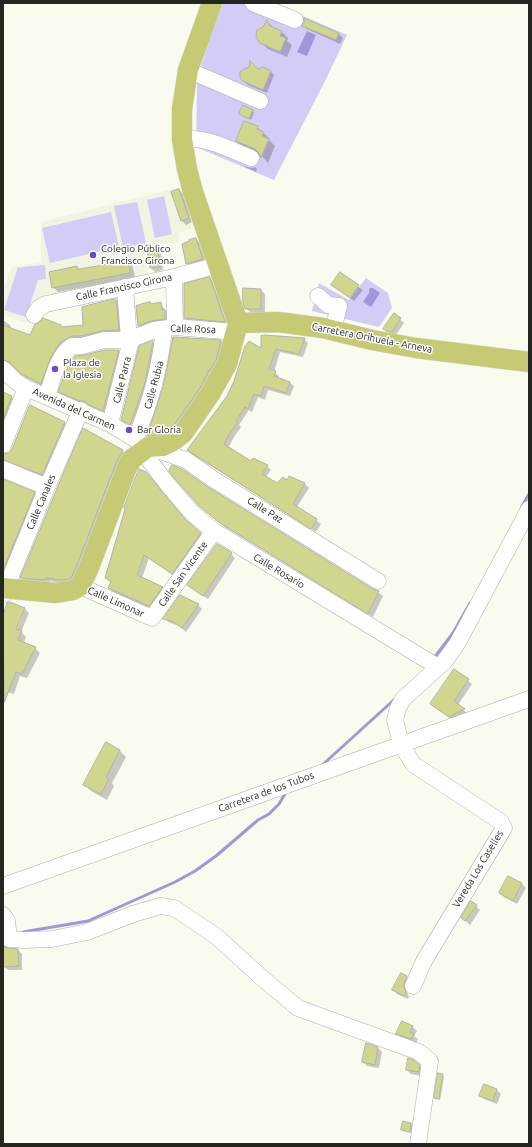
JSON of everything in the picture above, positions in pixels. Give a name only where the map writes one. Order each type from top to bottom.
[{"type":"main road","points":[[4,590],[56,592],[74,590],[80,586],[88,570],[126,466],[132,459],[141,443],[163,446],[173,441],[183,433],[210,394],[227,364],[237,327],[193,192],[187,169],[182,139],[182,109],[188,70],[212,3]]},
{"type":"main road","name":"Carretera Orihuela - Arneva","points":[[237,327],[278,322],[333,330],[372,340],[416,348],[529,362]]},
{"type":"street","points":[[253,3],[295,20]]},
{"type":"street","points":[[188,70],[260,101]]},
{"type":"street","points":[[182,139],[195,138],[219,144],[251,158]]},
{"type":"street","name":"Calle Francisco Girona","points":[[34,315],[38,308],[46,304],[174,277],[218,265]]},
{"type":"street","name":"Calle Rubia","points":[[141,443],[144,418],[154,389],[162,351],[170,328],[174,277]]},
{"type":"street","name":"Calle Parra","points":[[110,424],[130,344],[128,340],[125,287]]},
{"type":"street","points":[[318,296],[328,305],[345,304],[333,330]]},
{"type":"street","name":"Calle Rosa","points":[[128,340],[154,330],[170,328],[237,327]]},
{"type":"street","points":[[48,397],[56,367],[72,346],[82,346],[104,340],[128,340]]},
{"type":"street","name":"Avenida del Carmen","points":[[3,369],[15,381],[26,388],[81,410],[110,424],[141,443]]},
{"type":"street","points":[[3,445],[26,388]]},
{"type":"street","name":"Calle Canales","points":[[4,590],[81,410]]},
{"type":"street","name":"Calle Rosario","points":[[141,443],[149,460],[168,485],[192,513],[214,531],[438,667]]},
{"type":"street","name":"Calle Paz","points":[[141,443],[186,460],[213,479],[378,581]]},
{"type":"street","points":[[3,469],[47,487]]},
{"type":"street","points":[[401,744],[395,720],[398,708],[403,699],[444,662],[457,644],[529,509]]},
{"type":"street","name":"Calle San Vicente","points":[[152,618],[214,531]]},
{"type":"street","name":"Calle Limonar","points":[[80,586],[152,618]]},
{"type":"street","name":"Carretera de los Tubos","points":[[3,886],[529,699]]},
{"type":"street","name":"Vereda Los Caselles","points":[[401,744],[413,764],[501,822],[504,828],[424,961],[413,986]]},
{"type":"street","points":[[3,915],[7,921],[6,942],[52,939],[87,932],[133,914],[160,906],[174,908],[216,936],[298,1008],[419,1052],[430,1061],[418,1144]]},
{"type":"shaded area","points":[[223,3],[273,3],[347,35],[274,180],[196,147],[197,80],[212,31]]},
{"type":"shaded area","points":[[307,31],[316,35],[307,56],[297,52]]},
{"type":"shaded area","name":"Colegio Público Francisco Girona","points":[[181,187],[192,228],[178,233],[180,242],[144,247],[148,274],[36,304],[26,323],[3,315],[3,290],[12,267],[41,262],[41,222]]},
{"type":"shaded area","points":[[164,196],[172,234],[155,238],[147,200]]},
{"type":"shaded area","points":[[137,202],[146,243],[123,248],[114,206]]},
{"type":"shaded area","points":[[111,212],[119,247],[50,263],[42,228]]},
{"type":"shaded area","points":[[45,265],[46,279],[38,280],[26,317],[4,310],[18,267],[22,268]]},
{"type":"shaded area","points":[[366,278],[388,293],[392,308],[379,327],[312,311],[319,283],[349,300]]},
{"type":"shaded area","points":[[370,288],[373,288],[380,293],[371,307],[363,302],[369,293]]},
{"type":"building","points":[[304,18],[339,33],[336,40],[302,26],[304,23]]},
{"type":"building","points":[[267,20],[270,26],[282,31],[280,36],[286,38],[280,52],[260,43],[257,39],[257,30],[263,27]]},
{"type":"building","points":[[250,61],[258,69],[263,67],[271,71],[263,90],[243,81],[240,78],[240,72],[249,67]]},
{"type":"building","points":[[243,105],[253,110],[249,119],[239,114]]},
{"type":"building","points":[[244,121],[258,126],[257,129],[264,132],[262,136],[269,139],[261,158],[255,149],[236,141]]},
{"type":"building","points":[[179,189],[189,218],[181,221],[171,192]]},
{"type":"building","points":[[196,238],[203,259],[186,264],[182,244]]},
{"type":"building","points":[[157,249],[160,267],[150,268],[147,251]]},
{"type":"building","points":[[128,261],[130,273],[52,288],[49,272],[77,266],[78,269]]},
{"type":"building","points":[[340,272],[359,285],[350,298],[331,285]]},
{"type":"building","points":[[210,277],[225,322],[184,318],[184,284]]},
{"type":"building","points":[[243,288],[261,289],[261,309],[245,309],[243,303]]},
{"type":"building","points":[[116,299],[119,330],[72,336],[66,339],[59,344],[51,357],[41,384],[21,374],[9,362],[3,360],[3,325],[30,335],[35,324],[43,318],[61,325],[61,327],[83,325],[82,307]]},
{"type":"building","points":[[150,302],[151,304],[161,302],[162,310],[165,310],[165,319],[151,321],[138,326],[136,306]]},
{"type":"building","points":[[394,313],[401,318],[392,332],[386,331],[383,329]]},
{"type":"building","points":[[261,336],[305,338],[299,354],[276,349],[269,369],[276,371],[274,376],[290,382],[286,393],[264,386],[261,396],[254,394],[248,409],[245,407],[236,421],[238,422],[224,444],[251,461],[253,458],[268,465],[262,474],[277,483],[283,477],[287,480],[289,476],[305,483],[293,504],[317,519],[311,529],[187,450],[227,396],[234,381],[245,346],[249,341],[261,348]]},
{"type":"building","points":[[173,337],[173,340],[175,337],[221,340],[216,360],[200,388],[174,425],[160,435],[147,436],[163,387]]},
{"type":"building","points":[[153,341],[145,383],[130,425],[121,420],[139,346]]},
{"type":"building","points":[[105,350],[119,350],[103,411],[89,405],[84,401],[80,401],[58,392],[65,372],[75,356]]},
{"type":"building","points":[[3,392],[12,396],[3,420]]},
{"type":"building","points":[[30,405],[65,422],[42,475],[3,460],[3,454],[9,453],[12,449]]},
{"type":"building","points":[[83,428],[123,450],[116,463],[77,565],[71,578],[69,579],[61,580],[46,578],[45,580],[20,578],[56,491]]},
{"type":"building","points":[[172,465],[182,469],[208,487],[373,589],[379,591],[368,614],[220,523],[199,506],[175,479],[169,471]]},
{"type":"building","points":[[139,469],[146,472],[185,519],[201,533],[172,574],[144,555],[137,575],[163,587],[149,606],[108,588],[111,581],[105,578],[125,509],[124,508]]},
{"type":"building","points":[[3,479],[35,492],[3,570]]},
{"type":"building","points":[[217,544],[232,553],[203,596],[187,585]]},
{"type":"building","points":[[180,595],[199,604],[182,628],[174,622],[163,619]]},
{"type":"building","points":[[10,602],[25,608],[16,629],[22,631],[18,640],[36,647],[22,674],[16,672],[4,703],[3,615],[7,603]]},
{"type":"building","points":[[454,669],[469,679],[454,701],[465,709],[449,717],[430,704]]},
{"type":"building","points":[[106,742],[120,750],[106,777],[109,779],[101,794],[83,785]]},
{"type":"building","points":[[508,876],[522,883],[513,901],[499,893]]},
{"type":"building","points":[[471,901],[477,905],[465,921],[461,918]]},
{"type":"building","points":[[3,946],[18,949],[19,966],[3,967]]},
{"type":"building","points":[[401,973],[407,976],[404,983],[406,992],[404,996],[392,990]]},
{"type":"building","points":[[402,1021],[413,1026],[410,1032],[414,1034],[412,1039],[396,1034]]},
{"type":"building","points":[[366,1043],[378,1047],[375,1065],[362,1062]]},
{"type":"building","points":[[408,1058],[414,1060],[420,1065],[419,1072],[406,1070]]},
{"type":"building","points":[[438,1073],[443,1074],[439,1099],[434,1098]]},
{"type":"building","points":[[484,1084],[497,1089],[493,1101],[479,1096]]},
{"type":"building","points":[[403,1121],[411,1123],[410,1132],[401,1130]]},
{"type":"waterway","points":[[522,506],[529,494]]},
{"type":"waterway","points":[[434,658],[453,633],[470,603]]},
{"type":"waterway","points":[[320,767],[396,698]]},
{"type":"waterway","points":[[23,932],[88,921],[175,882],[195,871],[216,856],[258,820],[269,814],[279,804],[286,792]]},
{"type":"place","name":"Colegio Público Francisco Girona","points":[[93,255]]},
{"type":"place","name":"Plaza de la Iglesia","points":[[55,369]]},
{"type":"place","name":"Bar Gloria","points":[[129,430]]}]
